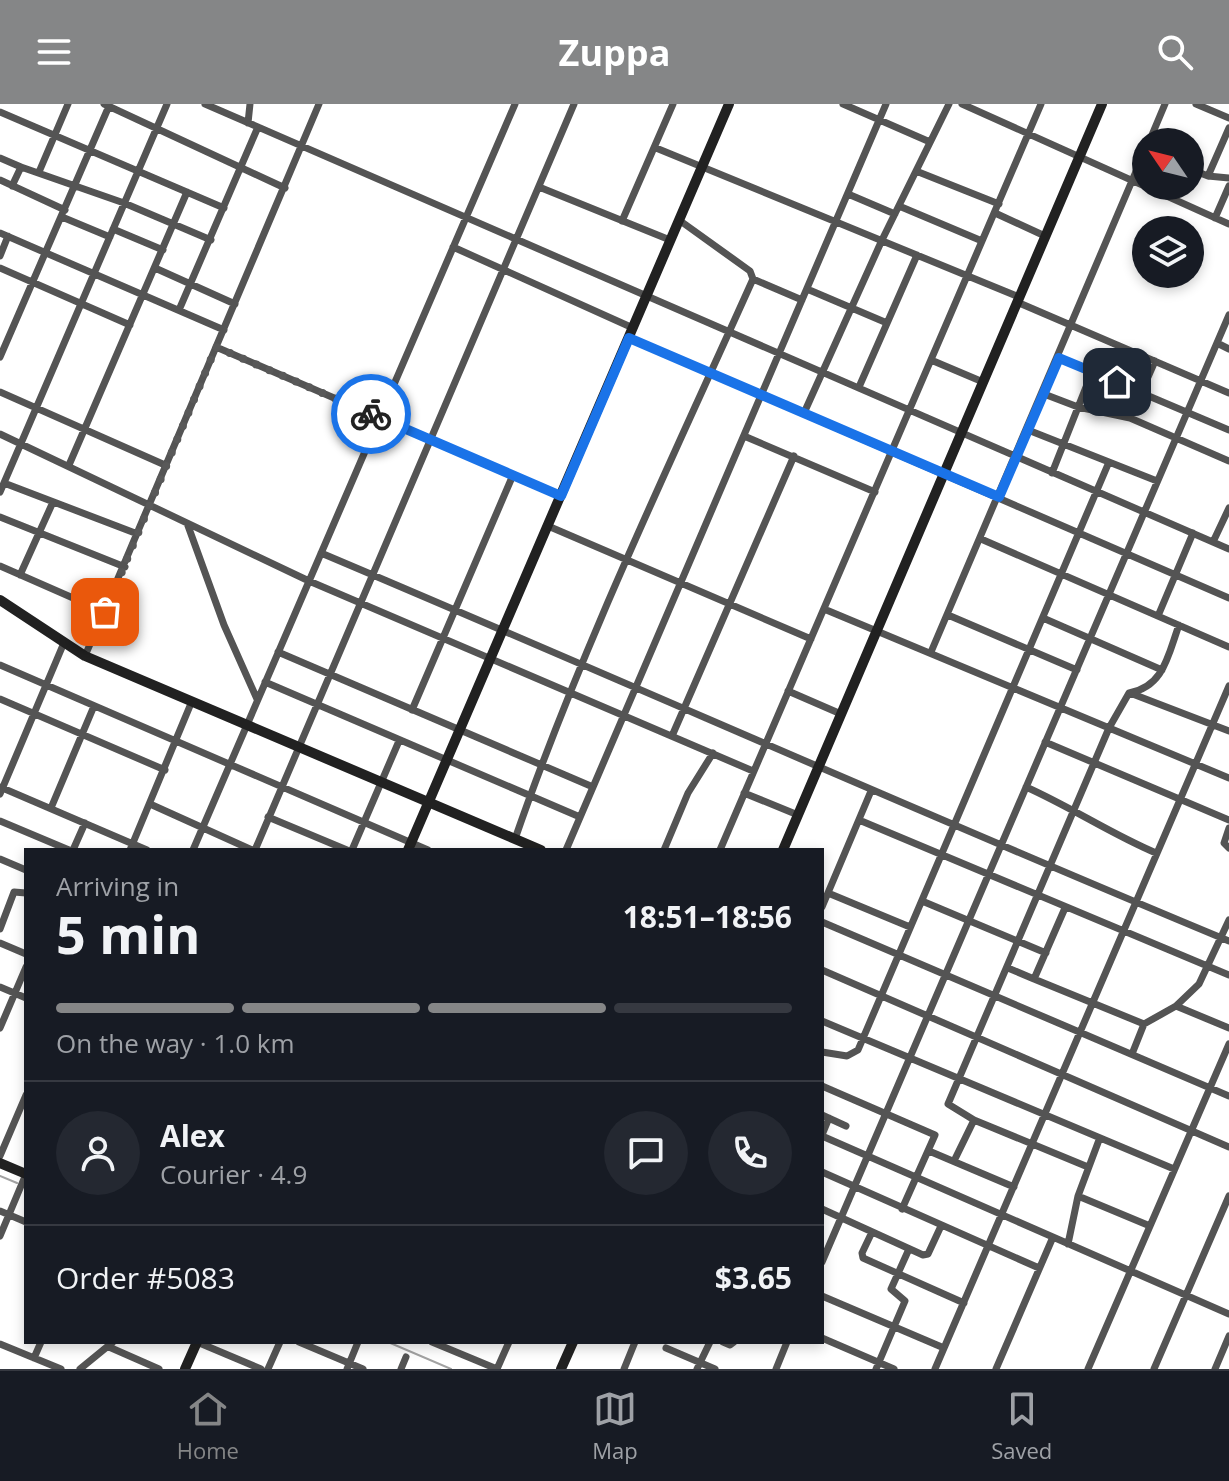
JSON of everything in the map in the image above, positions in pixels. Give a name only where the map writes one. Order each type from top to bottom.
[{"type":"main road","points":[[410,846],[729,104]]},
{"type":"main road","points":[[784,848],[1102,104]]},
{"type":"main road","points":[[0,600],[21,611],[63,645],[85,656],[536,848]]},
{"type":"main road","points":[[0,1163],[24,1173]]},
{"type":"main road","points":[[185,1369],[196,1344]]},
{"type":"main road","points":[[561,1369],[572,1344]]},
{"type":"street","points":[[6,104],[1,114],[224,208]]},
{"type":"street","points":[[39,172],[68,104]]},
{"type":"street","points":[[0,492],[167,104]]},
{"type":"street","points":[[205,104],[1229,549]]},
{"type":"street","points":[[248,123],[250,104]]},
{"type":"street","points":[[85,656],[319,104]]},
{"type":"street","points":[[194,848],[515,104]]},
{"type":"street","points":[[255,848],[574,104]]},
{"type":"street","points":[[622,221],[673,104]]},
{"type":"street","points":[[843,104],[930,142]]},
{"type":"street","points":[[567,848],[886,104]]},
{"type":"street","points":[[804,413],[882,240],[949,104]]},
{"type":"street","points":[[962,104],[1229,224]]},
{"type":"street","points":[[721,848],[1041,104]]},
{"type":"street","points":[[1155,128],[1165,104]]},
{"type":"street","points":[[1196,104],[1229,118]]},
{"type":"street","points":[[0,357],[107,105],[285,188]]},
{"type":"street","points":[[179,310],[258,127]]},
{"type":"street","points":[[1208,176],[1229,128]]},
{"type":"street","points":[[656,148],[967,275],[1229,393]]},
{"type":"street","points":[[0,158],[124,203],[211,240]]},
{"type":"street","points":[[12,186],[21,167]]},
{"type":"street","points":[[916,171],[999,204]]},
{"type":"street","points":[[1204,174],[1229,178]]},
{"type":"street","points":[[0,180],[63,214],[163,250]]},
{"type":"street","points":[[931,652],[1044,394],[1131,182]]},
{"type":"street","points":[[1215,218],[1229,186]]},
{"type":"street","points":[[539,187],[670,240]]},
{"type":"street","points":[[69,465],[187,192]]},
{"type":"street","points":[[848,194],[895,214]]},
{"type":"street","points":[[899,206],[982,241]]},
{"type":"street","points":[[995,213],[1045,236]]},
{"type":"street","points":[[515,839],[541,766],[584,663],[753,279],[750,271],[679,220]]},
{"type":"street","points":[[0,256],[4,235],[224,330]]},
{"type":"street","points":[[453,247],[711,373],[1229,598]]},
{"type":"street","points":[[859,387],[917,255]]},
{"type":"street","points":[[0,268],[130,325]]},
{"type":"street","points":[[155,268],[235,304]]},
{"type":"street","points":[[753,279],[802,300]]},
{"type":"street","points":[[807,289],[887,323]]},
{"type":"street","points":[[824,1257],[1229,315]]},
{"type":"street","points":[[1217,343],[1229,349]]},
{"type":"street","points":[[216,347],[561,496]]},
{"type":"street","points":[[1059,358],[1229,430]]},
{"type":"street","points":[[931,360],[983,382]]},
{"type":"street","points":[[1130,418],[1155,361]]},
{"type":"street","points":[[1052,473],[1092,372]]},
{"type":"street","points":[[0,392],[165,465]]},
{"type":"street","points":[[1044,394],[1078,407],[1130,418],[1229,461]]},
{"type":"street","points":[[1028,430],[1157,481]]},
{"type":"street","points":[[0,434],[309,581],[753,771]]},
{"type":"street","points":[[744,436],[875,492]]},
{"type":"street","points":[[672,736],[794,456]]},
{"type":"street","points":[[824,1054],[852,1055],[863,1038],[1109,462]]},
{"type":"street","points":[[412,710],[513,475]]},
{"type":"street","points":[[4,483],[135,533]]},
{"type":"street","points":[[20,575],[53,502]]},
{"type":"street","points":[[1213,542],[1229,508]]},
{"type":"street","points":[[0,517],[40,530],[125,567]]},
{"type":"street","points":[[187,523],[224,625],[257,699]]},
{"type":"street","points":[[548,526],[811,639]]},
{"type":"street","points":[[1158,616],[1193,533]]},
{"type":"street","points":[[981,539],[1229,647]]},
{"type":"street","points":[[321,553],[685,706],[817,769],[1225,940]]},
{"type":"street","points":[[0,566],[105,612]]},
{"type":"street","points":[[824,609],[1229,778]]},
{"type":"street","points":[[948,615],[1077,670]]},
{"type":"street","points":[[1043,618],[1162,670]]},
{"type":"street","points":[[1088,1167],[974,1120],[948,1106],[1109,728],[1129,693],[1150,687],[1162,670],[1179,625]]},
{"type":"street","points":[[63,645],[36,715],[1,789],[85,823],[132,847],[192,700]]},
{"type":"street","points":[[278,652],[593,787]]},
{"type":"street","points":[[0,665],[364,822],[410,846]]},
{"type":"street","points":[[265,682],[580,817]]},
{"type":"street","points":[[935,1369],[1229,686]]},
{"type":"street","points":[[788,691],[841,714]]},
{"type":"street","points":[[1129,693],[1229,731]]},
{"type":"street","points":[[0,699],[165,770]]},
{"type":"street","points":[[51,808],[94,706]]},
{"type":"street","points":[[350,848],[399,741]]},
{"type":"street","points":[[1045,742],[1229,820]]},
{"type":"street","points":[[665,848],[688,793],[713,753]]},
{"type":"street","points":[[1026,787],[1075,809],[1117,837],[1156,853]]},
{"type":"street","points":[[824,902],[871,791]]},
{"type":"street","points":[[744,793],[798,815]]},
{"type":"street","points":[[150,804],[249,848]]},
{"type":"street","points":[[268,817],[344,848]]},
{"type":"street","points":[[859,820],[1229,975]]},
{"type":"street","points":[[0,821],[66,848]]},
{"type":"street","points":[[72,848],[85,823]]},
{"type":"street","points":[[1229,828],[1224,843],[1229,848]]},
{"type":"street","points":[[0,859],[24,869]]},
{"type":"street","points":[[0,929],[14,892],[24,893]]},
{"type":"street","points":[[828,893],[910,927]]},
{"type":"street","points":[[922,901],[1046,953]]},
{"type":"street","points":[[1034,979],[1065,908]]},
{"type":"street","points":[[1132,1054],[1144,1024],[1176,1006],[1199,984],[1225,940],[1229,920]]},
{"type":"street","points":[[824,923],[1229,1096]]},
{"type":"street","points":[[0,943],[24,953]]},
{"type":"street","points":[[1008,968],[1144,1024]]},
{"type":"street","points":[[824,971],[1229,1147]]},
{"type":"street","points":[[0,1028],[24,972]]},
{"type":"street","points":[[0,987],[24,997]]},
{"type":"street","points":[[1176,1006],[1229,1028]]},
{"type":"street","points":[[824,1022],[1043,1117],[1174,1169]]},
{"type":"street","points":[[1088,1369],[1229,1044]]},
{"type":"street","points":[[824,1087],[933,1133],[935,1137],[902,1209]]},
{"type":"street","points":[[0,1156],[24,1100]]},
{"type":"street","points":[[826,1117],[846,1126]]},
{"type":"street","points":[[954,1161],[974,1120]]},
{"type":"street","points":[[824,1137],[1229,1314]]},
{"type":"street","points":[[1068,1244],[1078,1196],[1099,1140]]},
{"type":"street","points":[[929,1151],[1014,1187]]},
{"type":"street","points":[[824,1173],[1039,1268]]},
{"type":"street","points":[[0,1236],[24,1179]]},
{"type":"street","points":[[1078,1196],[1150,1226]]},
{"type":"street","points":[[1154,1369],[1229,1196]]},
{"type":"street","points":[[824,1210],[926,1255],[941,1226]]},
{"type":"street","points":[[0,1211],[24,1221]]},
{"type":"street","points":[[872,1232],[862,1257],[964,1303]]},
{"type":"street","points":[[996,1369],[1053,1237]]},
{"type":"street","points":[[877,1366],[905,1300],[891,1290],[909,1249]]},
{"type":"street","points":[[824,1297],[944,1348]]},
{"type":"street","points":[[1215,1369],[1229,1336]]},
{"type":"street","points":[[824,1339],[877,1366],[894,1369]]},
{"type":"street","points":[[0,1344],[61,1369]]},
{"type":"street","points":[[34,1358],[40,1344]]},
{"type":"street","points":[[202,1344],[261,1369]]},
{"type":"street","points":[[268,1369],[279,1344]]},
{"type":"street","points":[[303,1344],[348,1366],[363,1369]]},
{"type":"street","points":[[348,1366],[357,1344]]},
{"type":"street","points":[[437,1344],[497,1369],[508,1344]]},
{"type":"street","points":[[454,1351],[456,1344]]},
{"type":"street","points":[[624,1369],[634,1344]]},
{"type":"street","points":[[698,1366],[709,1344]]},
{"type":"street","points":[[776,1369],[786,1344]]},
{"type":"street","points":[[80,1369],[111,1345],[159,1369]]},
{"type":"street","points":[[666,1348],[698,1366],[715,1369]]},
{"type":"street","points":[[401,1369],[406,1357]]},
{"type":"waterway","points":[[0,1176],[17,1183]]},
{"type":"waterway","points":[[393,1344],[451,1369]]},
{"type":"way so far","points":[[105,612],[125,567],[135,533],[216,347],[371,414]]},
{"type":"route","points":[[371,414],[561,496],[629,338],[999,497],[1059,358],[1117,382]]}]
